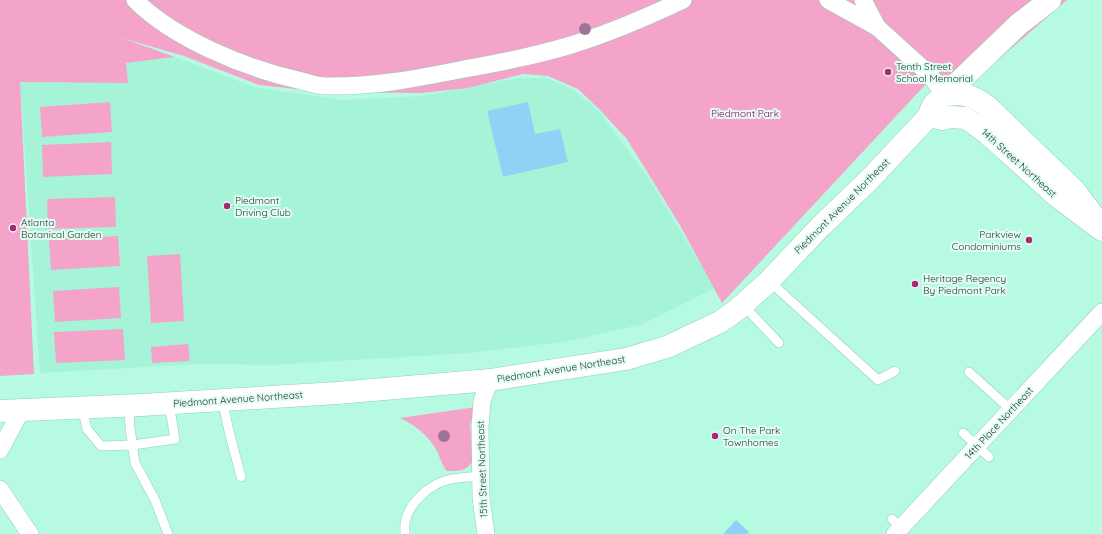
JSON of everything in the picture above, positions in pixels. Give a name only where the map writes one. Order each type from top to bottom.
[{"type":"main road","name":"Piedmont Avenue Northeast","points":[[10,411],[222,400],[414,387],[490,380],[626,359],[667,348],[720,322],[743,305],[769,281],[820,227],[870,179],[930,116],[931,107],[935,102],[945,95],[1019,24],[1050,0]]},
{"type":"main road","name":"Piedmont Avenue Northeast","points":[[988,134],[981,120],[976,99],[980,79],[998,44]]},
{"type":"main road","name":"14th Street Northeast","points":[[945,95],[968,95],[987,106],[1075,191],[1102,229]]},
{"type":"main road","name":"14th Street Northeast","points":[[930,116],[942,119],[951,117],[965,118],[988,134],[1058,198],[1102,229]]},
{"type":"street","points":[[135,0],[164,24],[227,58],[282,76],[323,86],[365,86],[396,82],[535,55],[605,34],[683,0]]},
{"type":"street","points":[[828,0],[877,27],[929,74],[945,95]]},
{"type":"street","points":[[863,0],[877,27]]},
{"type":"street","name":"14th Place Northeast","points":[[896,527],[977,446],[1102,312]]},
{"type":"street","name":"15th Street Northeast","points":[[486,534],[481,498],[480,413],[482,401],[490,380]]},
{"type":"street","points":[[0,450],[10,411]]},
{"type":"street","points":[[0,489],[30,534]]},
{"type":"lane","points":[[769,281],[878,380],[895,372]]},
{"type":"lane","points":[[743,305],[779,343]]},
{"type":"lane","points":[[969,372],[1011,410]]},
{"type":"lane","points":[[222,400],[241,477]]},
{"type":"lane","points":[[82,408],[86,429],[101,446],[133,445],[175,439],[169,403]]},
{"type":"lane","points":[[129,406],[130,428],[135,463],[155,500],[168,534]]},
{"type":"lane","points":[[963,433],[990,457]]},
{"type":"lane","points":[[405,534],[406,518],[410,509],[425,491],[449,479],[481,476]]},
{"type":"shaded area","points":[[175,57],[254,87],[342,100],[422,96],[518,78],[546,78],[572,89],[597,109],[646,174],[715,288],[643,324],[569,341],[470,353],[271,365],[199,364],[40,373],[20,82],[128,83],[126,63]]},
{"type":"green space","name":"Piedmont Park","points":[[0,0],[1067,0],[955,97],[925,85],[722,303],[681,227],[627,139],[578,89],[548,76],[523,74],[468,88],[421,93],[324,92],[259,85],[184,56],[122,38],[175,57],[126,63],[128,83],[20,82],[34,374],[0,376]]},
{"type":"green space","points":[[110,102],[112,132],[42,137],[40,107]]},
{"type":"green space","points":[[111,142],[112,174],[43,177],[42,145]]},
{"type":"green space","points":[[115,197],[116,227],[48,229],[47,199]]},
{"type":"green space","points":[[118,236],[120,266],[51,270],[49,240]]},
{"type":"green space","points":[[180,254],[184,321],[151,323],[147,256]]},
{"type":"green space","points":[[119,287],[121,318],[55,322],[53,291]]},
{"type":"green space","points":[[123,329],[125,360],[56,363],[54,332]]},
{"type":"green space","points":[[188,344],[190,361],[152,363],[151,347]]},
{"type":"green space","points":[[476,407],[470,424],[473,459],[465,469],[459,471],[447,471],[430,440],[411,424],[400,418]]},
{"type":"water","points":[[528,102],[535,134],[560,129],[568,162],[503,177],[487,111]]},
{"type":"water","points":[[736,520],[749,532],[747,534],[723,534]]},
{"type":"place","name":"Tenth Street School Memorial","points":[[888,72]]},
{"type":"place","name":"Piedmont Driving Club","points":[[227,206]]},
{"type":"place","name":"Atlanta Botanical Garden","points":[[13,228]]},
{"type":"place","name":"Parkview Condominiums","points":[[1029,240]]},
{"type":"place","name":"Heritage Regency By Piedmont Park","points":[[915,284]]},
{"type":"place","name":"On The Park Townhomes","points":[[715,436]]}]
